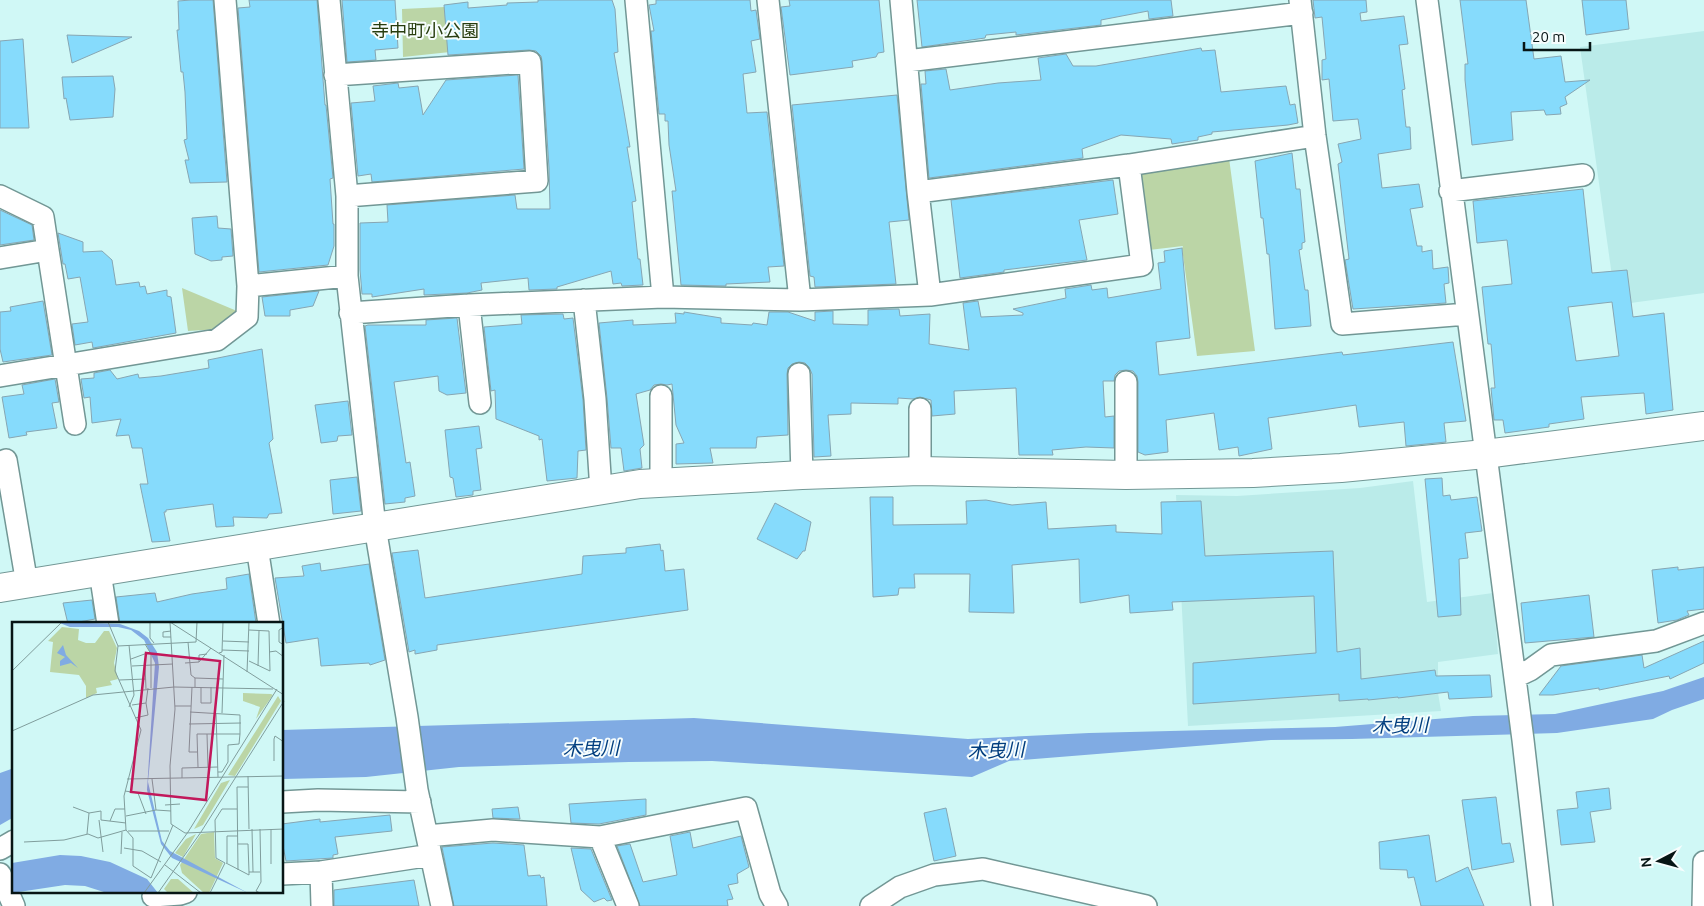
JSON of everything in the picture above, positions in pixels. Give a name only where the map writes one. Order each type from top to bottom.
[{"type":"street","points":[[0,376],[217,340],[247,317],[248,286],[225,0]]},
{"type":"street","points":[[328,0],[346,196],[347,276],[350,313],[375,527],[408,717],[419,796],[442,906]]},
{"type":"street","points":[[636,0],[662,298]]},
{"type":"street","points":[[768,0],[800,300]]},
{"type":"street","points":[[901,0],[918,192],[930,295]]},
{"type":"street","points":[[1427,0],[1450,191],[1523,740],[1542,906]]},
{"type":"street","points":[[907,61],[1301,7],[1315,136],[1342,324],[1466,314]]},
{"type":"street","points":[[335,75],[530,62],[537,181],[346,196]]},
{"type":"street","points":[[918,192],[1129,165],[1315,136]]},
{"type":"street","points":[[350,313],[469,304],[584,300],[662,298],[800,300],[930,295],[1142,265],[1129,165]]},
{"type":"street","points":[[1450,191],[1583,175]]},
{"type":"street","points":[[0,196],[43,217],[75,424]]},
{"type":"street","points":[[0,258],[48,250]]},
{"type":"street","points":[[248,286],[347,276]]},
{"type":"street","points":[[584,300],[595,399],[601,491]]},
{"type":"street","points":[[469,304],[480,403]]},
{"type":"street","points":[[799,374],[802,475]]},
{"type":"street","points":[[1126,382],[1126,475]]},
{"type":"street","points":[[661,396],[661,484]]},
{"type":"street","points":[[920,409],[920,471]]},
{"type":"street","points":[[0,588],[640,484],[920,471],[1126,475],[1340,468],[1485,454],[1704,426]]},
{"type":"street","points":[[6,460],[27,584]]},
{"type":"street","points":[[257,547],[269,622]]},
{"type":"street","points":[[100,572],[108,622]]},
{"type":"street","points":[[1515,677],[1530,670],[1550,655],[1656,642],[1704,622]]},
{"type":"street","points":[[284,802],[419,796]]},
{"type":"street","points":[[284,874],[321,872],[493,830],[600,837],[746,808],[770,894],[777,906]]},
{"type":"street","points":[[600,837],[628,906]]},
{"type":"street","points":[[0,849],[12,843]]},
{"type":"street","points":[[1703,906],[1704,862]]},
{"type":"street","points":[[871,906],[900,887],[934,875],[983,869],[1146,906]]},
{"type":"street","points":[[321,872],[322,906]]},
{"type":"street","points":[[0,874],[14,906]]},
{"type":"street","points":[[154,898],[180,894]]},
{"type":"shaded area","points":[[1704,31],[1704,293],[1616,305],[1580,47]]},
{"type":"shaded area","points":[[1413,481],[1427,602],[1493,593],[1498,654],[1438,662],[1438,693],[1441,711],[1188,726],[1176,495],[1237,496],[1360,488]]},
{"type":"green space","name":"寺中町小公園","points":[[445,7],[450,52],[403,57],[402,9]]},
{"type":"green space","points":[[1229,158],[1255,351],[1197,356],[1183,246],[1149,250],[1140,176],[1144,168]]},
{"type":"green space","points":[[182,288],[237,311],[221,329],[188,331]]},
{"type":"water","name":"木曳川","points":[[1704,677],[1704,699],[1653,719],[1557,733],[1271,740],[1009,761],[972,777],[712,761],[459,767],[366,777],[284,779],[284,730],[694,718],[968,739],[1089,733],[1335,727],[1473,716],[1555,714],[1663,691]]},
{"type":"water","points":[[12,769],[12,818],[0,825],[0,773]]},
{"type":"building","points":[[213,0],[227,182],[190,183],[185,160],[189,160],[184,140],[187,139],[185,92],[177,30],[179,30],[178,1]]},
{"type":"building","points":[[249,0],[317,0],[333,178],[330,179],[334,246],[328,265],[259,272],[238,8],[250,7]]},
{"type":"building","points":[[342,0],[395,0],[398,48],[375,50],[376,60],[347,62]]},
{"type":"building","points":[[538,0],[612,0],[615,9],[618,52],[614,53],[630,147],[627,147],[636,201],[632,202],[638,259],[640,259],[643,285],[622,286],[621,283],[613,284],[611,271],[557,287],[557,289],[529,290],[528,278],[481,283],[482,290],[467,293],[424,295],[424,289],[372,297],[372,294],[362,294],[360,223],[388,222],[387,205],[515,195],[517,209],[550,209],[541,56],[536,51],[529,50],[448,55],[444,5],[468,2],[468,8],[507,5],[507,3],[538,2]]},
{"type":"building","points":[[656,0],[750,0],[751,11],[756,10],[760,39],[751,41],[756,72],[743,74],[747,113],[767,112],[784,266],[768,267],[770,282],[726,284],[726,286],[681,285],[672,191],[676,191],[669,145],[668,121],[665,121],[665,114],[659,114],[651,31],[654,31],[649,5],[656,4]]},
{"type":"building","points":[[789,0],[879,0],[884,52],[878,53],[876,57],[852,61],[853,67],[790,75],[781,7],[790,6]]},
{"type":"building","points":[[917,0],[1171,0],[1173,16],[1149,19],[1148,11],[1101,20],[1101,25],[1016,35],[1016,32],[986,35],[985,38],[922,47]]},
{"type":"building","points":[[1313,0],[1366,0],[1367,12],[1360,13],[1361,21],[1404,16],[1408,44],[1399,45],[1405,89],[1402,90],[1406,127],[1410,127],[1411,149],[1378,154],[1382,188],[1419,184],[1423,207],[1410,209],[1417,246],[1422,246],[1422,252],[1432,250],[1433,269],[1448,267],[1449,283],[1444,284],[1446,303],[1353,309],[1345,260],[1349,259],[1338,164],[1342,162],[1338,144],[1361,139],[1358,119],[1333,121],[1329,79],[1322,80],[1322,60],[1326,59],[1322,17],[1315,18]]},
{"type":"building","points":[[1460,0],[1526,0],[1534,59],[1561,56],[1565,82],[1590,80],[1565,97],[1567,104],[1560,107],[1561,114],[1546,115],[1544,110],[1511,112],[1513,140],[1472,145],[1465,80],[1465,64],[1468,64]]},
{"type":"building","points":[[1582,0],[1626,0],[1629,29],[1586,35]]},
{"type":"building","points":[[67,35],[132,37],[72,63]]},
{"type":"building","points":[[23,39],[29,128],[0,128],[0,41]]},
{"type":"building","points":[[1201,48],[1202,51],[1215,50],[1221,92],[1286,86],[1290,105],[1295,104],[1298,123],[1212,132],[1212,134],[1198,137],[1198,140],[1172,144],[1171,139],[1121,135],[1082,149],[1083,158],[929,178],[921,84],[926,84],[925,71],[946,69],[950,90],[998,83],[1041,80],[1038,58],[1066,54],[1073,66],[1096,66]]},
{"type":"building","points":[[518,75],[524,169],[372,182],[371,174],[358,176],[351,103],[375,101],[373,86],[398,83],[399,88],[418,86],[423,115],[446,80]]},
{"type":"building","points":[[113,76],[115,89],[113,117],[70,120],[66,98],[64,99],[62,77]]},
{"type":"building","points":[[897,95],[909,220],[889,222],[896,284],[815,287],[814,277],[810,276],[792,105]]},
{"type":"building","points":[[1292,153],[1296,189],[1300,189],[1305,242],[1302,243],[1302,249],[1299,250],[1305,290],[1308,290],[1311,326],[1275,329],[1269,254],[1267,254],[1263,218],[1261,218],[1255,161]]},
{"type":"building","points":[[1113,180],[1118,214],[1079,220],[1087,260],[1004,270],[1004,272],[960,278],[951,200]]},
{"type":"building","points":[[1583,189],[1592,273],[1627,270],[1633,317],[1664,313],[1673,410],[1646,414],[1644,393],[1581,397],[1584,419],[1549,424],[1549,427],[1505,433],[1503,420],[1494,420],[1491,388],[1495,388],[1491,344],[1488,344],[1482,287],[1512,284],[1507,240],[1477,243],[1473,201]],"holes":[[[1612,302],[1619,356],[1576,361],[1568,307]]]},
{"type":"building","points":[[0,210],[32,225],[34,240],[0,245]]},
{"type":"building","points":[[217,216],[218,228],[231,229],[233,256],[211,261],[195,254],[192,218]]},
{"type":"building","points":[[58,233],[83,242],[83,252],[102,251],[112,260],[116,285],[139,282],[140,287],[145,286],[147,294],[167,290],[167,296],[171,297],[176,333],[93,348],[92,342],[75,345],[72,324],[88,322],[80,277],[68,279],[65,264],[63,264]]},
{"type":"building","points":[[1182,248],[1190,338],[1156,342],[1159,375],[1342,352],[1343,355],[1453,342],[1466,421],[1444,423],[1446,442],[1406,446],[1404,422],[1359,427],[1356,405],[1268,418],[1272,449],[1239,456],[1238,447],[1219,450],[1214,413],[1166,420],[1168,452],[1145,455],[1138,452],[1137,376],[1133,371],[1126,370],[1119,371],[1115,375],[1114,381],[1103,381],[1105,417],[1114,416],[1114,448],[1086,447],[1052,450],[1053,455],[1019,455],[1016,388],[954,391],[955,414],[932,416],[931,400],[920,397],[913,399],[898,398],[898,404],[851,403],[851,414],[828,415],[831,456],[814,457],[812,374],[805,363],[799,362],[792,364],[788,368],[787,374],[788,435],[757,437],[756,448],[710,448],[713,463],[676,464],[676,444],[684,443],[676,425],[672,384],[661,384],[654,385],[650,390],[636,394],[644,445],[640,449],[642,468],[624,471],[621,448],[611,448],[599,323],[633,320],[633,325],[676,323],[675,313],[684,314],[684,312],[721,318],[721,323],[767,325],[769,312],[788,312],[815,321],[815,312],[833,311],[833,324],[868,325],[868,310],[899,309],[900,316],[930,314],[929,344],[969,350],[963,303],[978,301],[981,317],[1023,315],[1023,313],[1013,309],[1066,298],[1065,289],[1091,285],[1092,290],[1107,288],[1108,298],[1161,289],[1158,263],[1165,262],[1164,251]]},
{"type":"building","points":[[319,291],[313,306],[290,310],[290,316],[265,316],[262,297]]},
{"type":"building","points":[[43,301],[52,355],[3,362],[0,349],[0,312],[11,311],[10,307]]},
{"type":"building","points":[[563,314],[564,319],[573,318],[583,400],[586,450],[578,451],[577,478],[547,481],[542,439],[539,440],[539,436],[496,419],[495,390],[491,391],[484,327],[522,324],[521,315]]},
{"type":"building","points":[[457,318],[466,393],[447,395],[439,391],[438,376],[394,382],[406,463],[410,462],[415,496],[405,498],[405,502],[385,504],[365,326],[426,325],[426,320]]},
{"type":"building","points":[[262,349],[273,439],[269,443],[282,513],[269,514],[267,518],[233,517],[234,526],[216,527],[213,504],[166,510],[164,512],[170,541],[152,542],[140,484],[148,484],[142,448],[132,448],[129,435],[116,436],[121,419],[92,423],[90,397],[84,398],[81,379],[94,378],[94,373],[110,370],[117,379],[138,374],[139,378],[161,376],[209,368],[208,360]]},
{"type":"building","points":[[55,379],[59,402],[52,403],[57,428],[26,432],[27,435],[9,438],[2,397],[24,394],[22,385]]},
{"type":"building","points":[[348,401],[352,435],[338,436],[337,441],[321,443],[315,405]]},
{"type":"building","points":[[479,426],[482,448],[476,449],[481,490],[473,491],[473,495],[456,497],[453,478],[450,477],[445,430]]},
{"type":"building","points":[[357,477],[361,511],[333,514],[330,480]]},
{"type":"building","points":[[1442,478],[1443,496],[1450,495],[1451,500],[1477,497],[1482,531],[1465,533],[1468,558],[1459,559],[1461,615],[1438,617],[1425,479]]},
{"type":"building","points":[[870,497],[893,497],[893,525],[967,524],[966,501],[986,500],[1012,505],[1046,502],[1048,529],[1116,525],[1116,532],[1162,534],[1161,502],[1201,501],[1205,556],[1333,551],[1337,652],[1360,648],[1361,679],[1435,670],[1436,676],[1490,675],[1492,697],[1449,699],[1448,692],[1398,698],[1339,701],[1339,694],[1193,704],[1193,663],[1316,653],[1314,596],[1172,602],[1173,610],[1130,613],[1129,595],[1080,603],[1079,559],[1012,565],[1014,613],[969,612],[970,574],[914,574],[915,588],[899,588],[898,595],[873,597]]},
{"type":"building","points":[[775,503],[811,522],[805,551],[797,559],[757,539]]},
{"type":"building","points":[[660,544],[661,551],[663,550],[665,571],[684,569],[688,610],[437,645],[437,650],[415,654],[415,650],[409,652],[392,553],[418,550],[425,598],[582,574],[583,556],[626,553],[626,548]]},
{"type":"building","points":[[320,563],[321,571],[369,564],[385,660],[370,665],[369,663],[321,666],[318,638],[286,643],[284,622],[282,622],[275,578],[304,576],[302,566]]},
{"type":"building","points":[[1678,567],[1678,570],[1704,567],[1704,609],[1687,611],[1689,615],[1677,620],[1658,623],[1652,570]]},
{"type":"building","points":[[249,574],[256,622],[120,622],[116,597],[155,593],[157,602],[227,589],[226,578]]},
{"type":"building","points":[[1589,595],[1594,637],[1525,643],[1521,603]]},
{"type":"building","points":[[92,600],[95,619],[68,622],[63,603]]},
{"type":"building","points":[[1704,641],[1704,663],[1670,679],[1669,676],[1599,690],[1599,688],[1553,695],[1539,695],[1561,666],[1642,655],[1644,668]]},
{"type":"building","points":[[1609,788],[1611,809],[1590,812],[1595,842],[1561,845],[1557,810],[1578,808],[1576,792]]},
{"type":"building","points":[[1496,797],[1502,844],[1510,843],[1514,862],[1472,870],[1462,800]]},
{"type":"building","points":[[646,799],[646,815],[599,824],[571,823],[569,804]]},
{"type":"building","points":[[518,807],[520,819],[493,818],[492,809]]},
{"type":"building","points":[[946,808],[956,856],[934,861],[924,813]]},
{"type":"building","points":[[390,815],[392,831],[335,837],[338,854],[333,855],[333,858],[286,861],[284,824],[320,819],[320,822]]},
{"type":"building","points":[[690,832],[693,848],[741,836],[749,867],[737,874],[738,883],[728,885],[733,899],[727,900],[728,906],[640,906],[617,846],[630,844],[643,882],[677,875],[670,836]]},
{"type":"building","points":[[1429,835],[1436,882],[1468,867],[1484,906],[1421,906],[1414,877],[1408,878],[1407,870],[1380,869],[1379,842]]},
{"type":"building","points":[[493,843],[524,845],[528,876],[540,875],[541,878],[544,877],[547,906],[454,906],[442,847]]},
{"type":"building","points":[[571,848],[591,849],[612,900],[607,901],[604,898],[594,902],[581,890]]},
{"type":"building","points":[[414,880],[419,906],[334,906],[334,890]]}]
